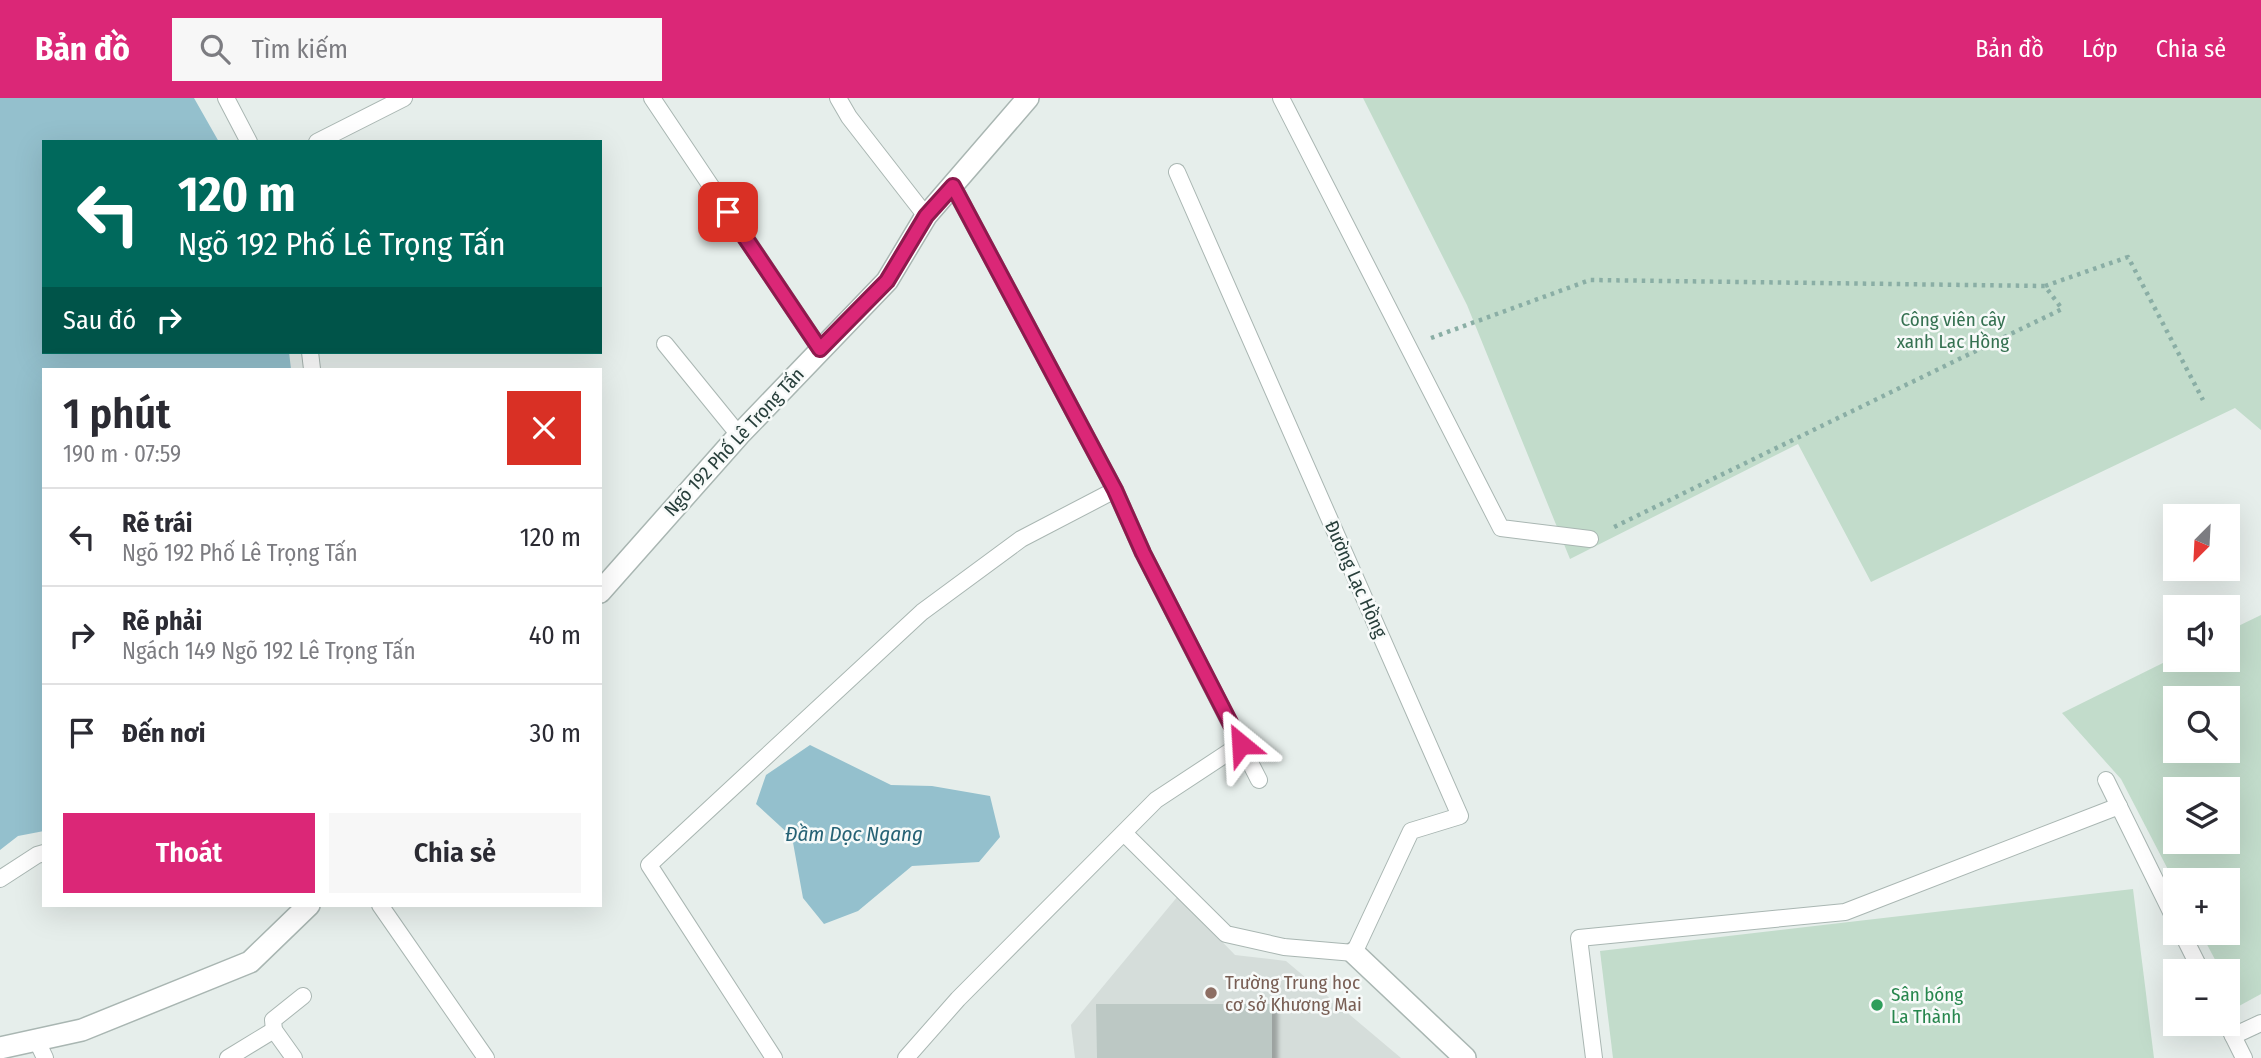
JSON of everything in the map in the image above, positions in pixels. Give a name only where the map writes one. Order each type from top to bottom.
[{"type":"street","name":"Ngõ 192 Phố Lê Trọng Tấn","points":[[602,590],[739,435],[887,281],[926,216],[1028,98]]},
{"type":"street","points":[[0,1048],[41,1050],[82,1030],[250,962],[308,907]]},
{"type":"street","points":[[1354,953],[1465,1058]]},
{"type":"lane","points":[[226,98],[247,140]]},
{"type":"lane","points":[[321,140],[404,98]]},
{"type":"lane","points":[[652,98],[820,349]]},
{"type":"lane","points":[[838,98],[849,117],[926,216]]},
{"type":"lane","points":[[1281,98],[1501,528],[1590,540]]},
{"type":"lane","name":"Đường Lạc Hồng","points":[[1177,172],[1460,816],[1411,831],[1354,953]]},
{"type":"lane","points":[[953,186],[1115,490],[1143,553],[1259,780]]},
{"type":"lane","points":[[664,344],[739,435]]},
{"type":"lane","points":[[774,1058],[649,864],[922,612],[1021,539],[1115,490]]},
{"type":"lane","points":[[906,1058],[958,999],[1156,800],[1241,744]]},
{"type":"lane","points":[[2106,780],[2163,896]]},
{"type":"lane","points":[[1594,1058],[1578,938],[1845,912],[2119,806]]},
{"type":"lane","points":[[1124,833],[1226,934],[1284,947],[1354,953]]},
{"type":"lane","points":[[0,878],[42,854]]},
{"type":"lane","points":[[381,907],[486,1058]]},
{"type":"lane","points":[[294,1058],[274,1030],[273,1020],[303,996]]},
{"type":"lane","points":[[2240,1028],[2261,1023]]},
{"type":"lane","points":[[228,1058],[274,1030]]},
{"type":"lane","points":[[2233,1036],[2244,1058]]},
{"type":"path","points":[[1408,346],[1590,280],[2046,286],[2128,257],[2203,400]]},
{"type":"path","points":[[1590,540],[2062,309],[2046,286]]},
{"type":"shaded area","name":"Trường Trung học cơ sở Khương Mai","points":[[1178,896],[1235,955],[1286,961],[1401,1058],[1075,1058],[1071,1025]]},
{"type":"green space","name":"Công viên cây xanh Lạc Hồng","points":[[1363,98],[2261,98],[2261,430],[2235,408],[1871,582],[1798,444],[1570,559],[1467,305]]},
{"type":"green space","points":[[2261,615],[2261,994],[2240,1005],[2240,959],[2215,959],[2207,945],[2240,945],[2240,868],[2167,868],[2121,779],[2062,713],[2163,663],[2163,672],[2240,672],[2240,625]]},
{"type":"green space","name":"Sân bóng La Thành","points":[[2133,889],[2154,1058],[1613,1058],[1600,951]]},
{"type":"water","points":[[0,98],[194,98],[218,140],[42,140],[42,354],[289,354],[291,368],[42,368],[42,831],[18,836],[0,850]]},
{"type":"water","name":"Đầm Dọc Ngang","points":[[810,745],[891,785],[932,786],[990,796],[1000,837],[979,862],[912,866],[858,911],[824,924],[803,898],[792,837],[756,804],[766,775]]},
{"type":"building","points":[[1096,1004],[1272,1004],[1272,1058],[1097,1058]]},
{"type":"place","name":"Trường Trung học cơ sở Khương Mai","points":[[1211,993]]},
{"type":"place","name":"Sân bóng La Thành","points":[[1877,1005]]},
{"type":"route","points":[[728,212],[820,349],[887,281],[926,216],[953,186],[1115,490],[1143,553],[1241,744]]}]
